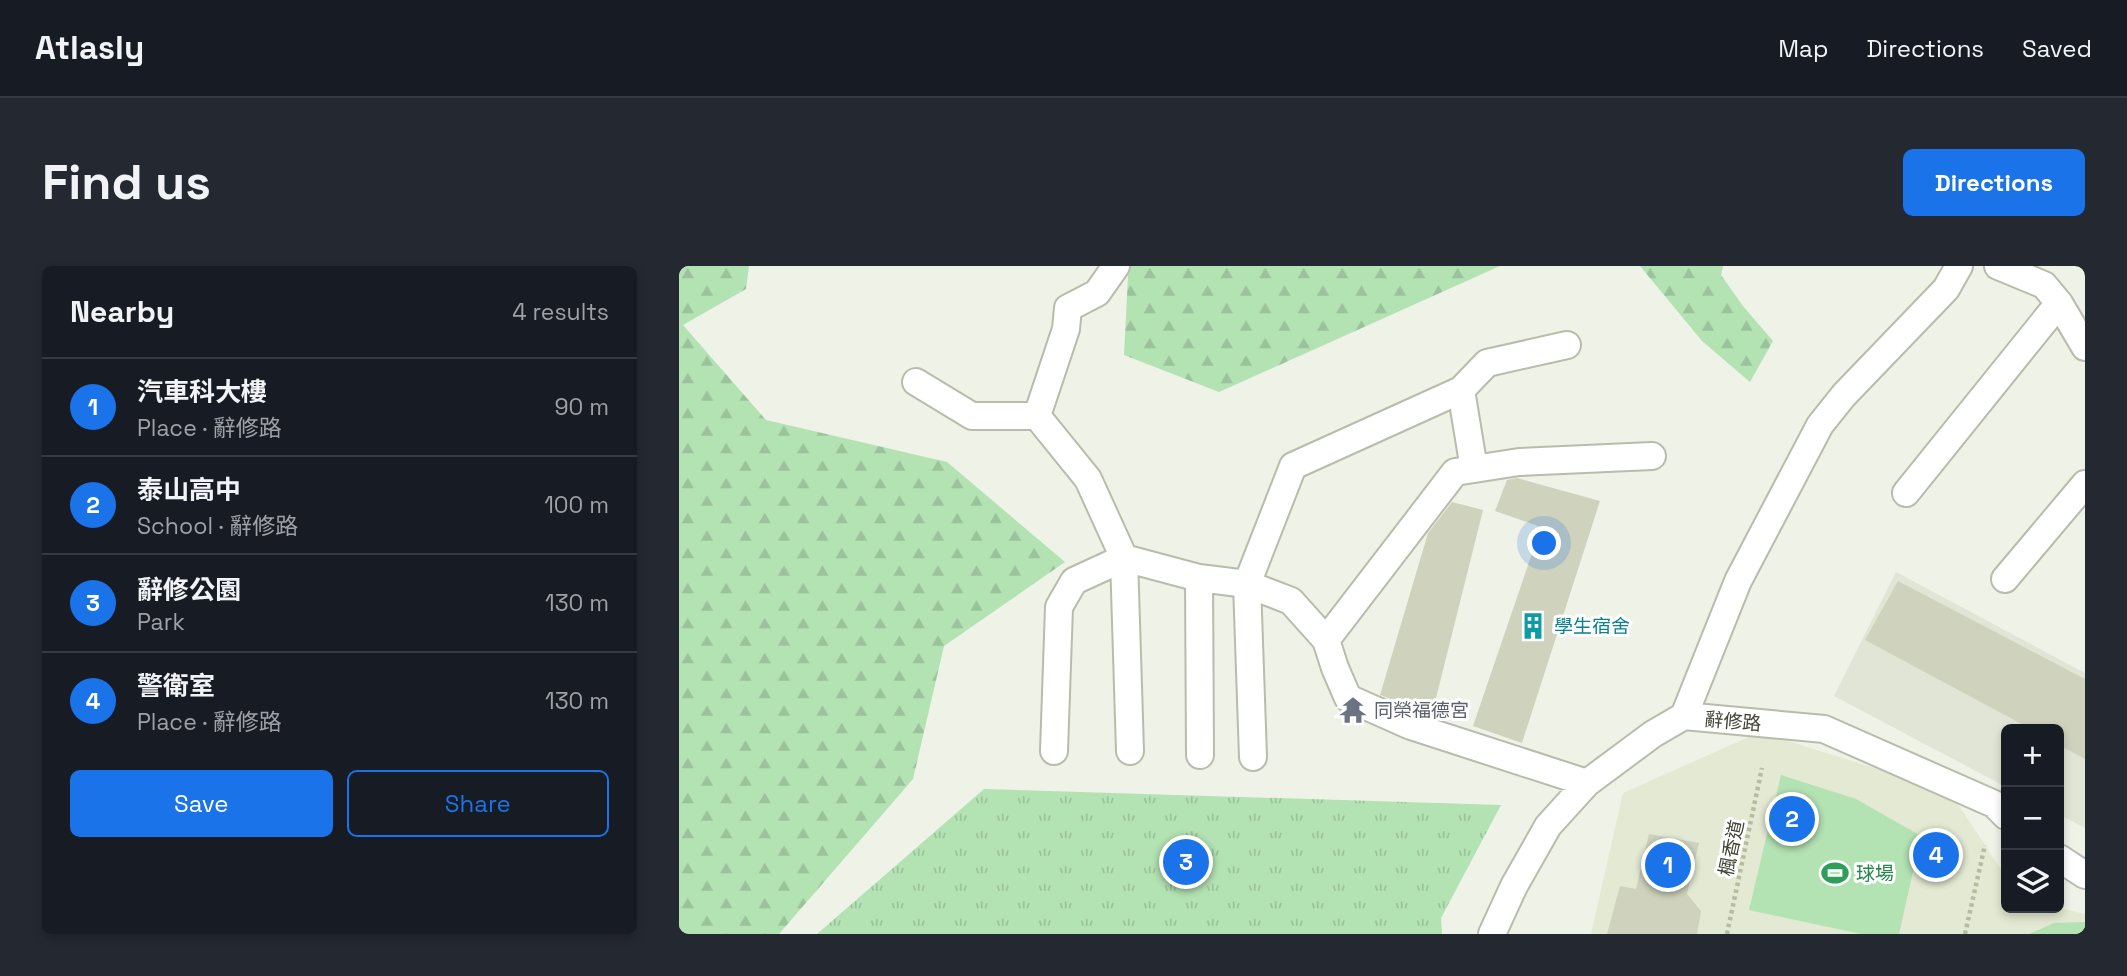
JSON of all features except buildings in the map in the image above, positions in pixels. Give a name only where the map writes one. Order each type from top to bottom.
[{"type":"street","points":[[1037,416],[1066,329],[1068,307],[1097,293],[1116,266]]},
{"type":"street","points":[[1684,716],[1738,581],[1820,425],[1844,395],[1946,289],[1959,266]]},
{"type":"street","points":[[1998,266],[2044,285],[2059,303],[2085,346]]},
{"type":"street","points":[[1906,493],[2059,303]]},
{"type":"street","points":[[1252,757],[1247,584],[1293,466],[1461,390],[1487,363],[1567,345]]},
{"type":"street","points":[[916,382],[972,416],[1037,416]]},
{"type":"street","points":[[1461,390],[1474,470]]},
{"type":"street","points":[[1037,416],[1088,479],[1124,558],[1130,751]]},
{"type":"street","points":[[1327,640],[1455,472],[1519,462],[1652,456]]},
{"type":"street","points":[[2005,579],[2085,484]]},
{"type":"street","points":[[1054,751],[1059,607],[1074,581],[1124,558],[1199,578],[1247,584],[1291,601],[1327,640],[1348,698],[1411,726],[1587,783]]},
{"type":"street","points":[[1199,578],[1200,755]]},
{"type":"street","name":"辭修路","points":[[1492,934],[1514,886],[1548,826],[1587,783],[1653,734],[1684,716],[1824,729],[1994,804],[2001,811]]},
{"type":"street","points":[[2064,861],[2085,875]]},
{"type":"street","name":"辭修路","points":[[1514,886],[1514,934]]},
{"type":"path","name":"楓香道","points":[[1727,934],[1762,768]]},
{"type":"path","points":[[1965,934],[1985,845]]},
{"type":"shaded area","points":[[1896,572],[2085,673],[2085,828],[2064,817],[2064,724],[2001,724],[2001,784],[1834,696]]},
{"type":"shaded area","points":[[1760,732],[1950,792],[2001,869],[2001,913],[2064,913],[2064,909],[2085,914],[2085,934],[1591,934],[1623,793]]},
{"type":"green space","points":[[679,266],[749,266],[746,289],[683,325],[766,420],[947,462],[1065,562],[944,646],[913,779],[779,934],[679,934]]},
{"type":"green space","points":[[1103,266],[1500,266],[1219,392],[1124,355],[1128,276]]},
{"type":"green space","points":[[1640,266],[1723,266],[1721,275],[1773,341],[1750,382],[1702,341]]},
{"type":"green space","name":"球場","points":[[1781,775],[1856,799],[1921,836],[1899,934],[1861,934],[1749,910]]},
{"type":"green space","points":[[984,789],[1501,805],[1441,918],[1442,934],[817,934]]},
{"type":"green space","points":[[2085,922],[2085,934],[2029,934],[2054,923]]},
{"type":"place","name":"學生宿舍","points":[[1533,626]]},
{"type":"place","name":"同榮福德宮","points":[[1353,710]]},
{"type":"place","name":"泰山高中","points":[[1792,819]]},
{"type":"place","name":"警衛室","points":[[1936,855]]},
{"type":"place","name":"辭修公園","points":[[1186,862]]},
{"type":"place","name":"汽車科大樓","points":[[1668,865]]},
{"type":"place","name":"球場","points":[[1835,873]]}]
